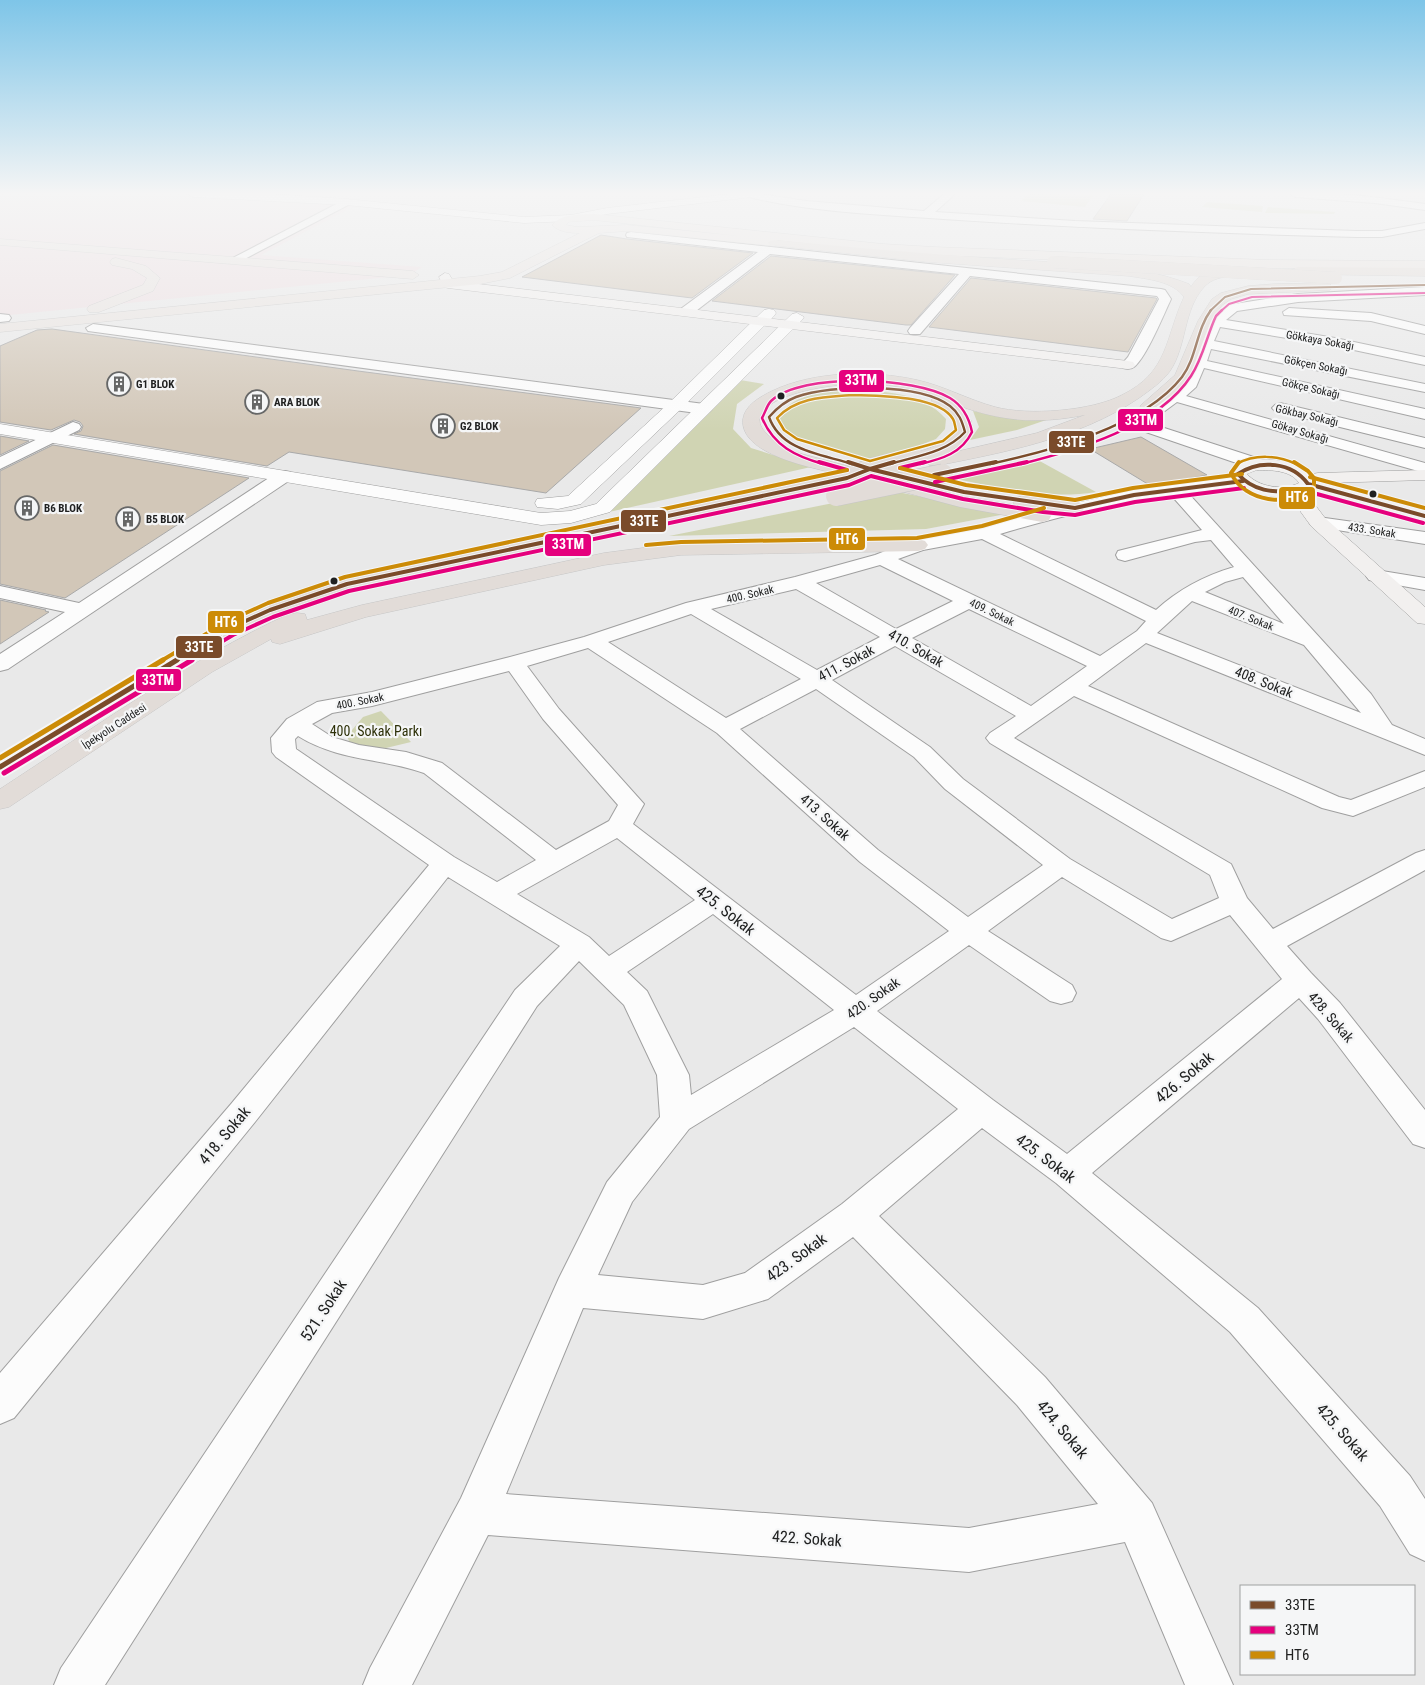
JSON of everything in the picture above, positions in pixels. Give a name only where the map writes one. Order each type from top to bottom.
[{"type":"highway","points":[[1132,273],[1161,278],[1184,287],[1190,297]]},
{"type":"highway","points":[[922,460],[1012,444],[1061,430],[1102,413],[1124,400],[1154,379],[1166,365],[1190,297],[1205,279],[1230,273]]},
{"type":"highway","points":[[1241,273],[1423,285]]},
{"type":"highway","points":[[1278,273],[1423,285]]},
{"type":"highway","points":[[1298,298],[1322,293],[1423,285]]},
{"type":"highway","name":"İpekyolu Caddesi","points":[[0,800],[204,667],[253,639],[288,622],[331,606],[370,595],[943,474],[1070,442],[1112,426],[1169,391],[1182,377],[1192,358],[1212,305],[1225,297],[1236,293],[1275,288],[1423,285]]},
{"type":"highway","points":[[1042,516],[960,502],[792,457],[774,448],[754,434],[751,424],[752,416],[758,405],[792,388],[842,381],[887,381],[915,385],[953,397],[982,409],[1018,416],[1067,414],[1124,400]]},
{"type":"highway","points":[[922,460],[956,442],[965,432],[965,423],[961,415],[954,408],[941,401],[910,392],[864,387],[821,389],[790,398],[776,405],[769,417],[772,428],[794,446],[856,464],[983,496],[1075,508]]},
{"type":"highway","name":"İpekyolu Caddesi","points":[[0,767],[230,628],[307,597],[347,584],[847,478],[922,460]]},
{"type":"highway","points":[[204,667],[299,630],[354,613],[604,559],[681,549],[918,544]]},
{"type":"main road","points":[[91,310],[148,288],[154,278],[150,273]]},
{"type":"main road","points":[[383,273],[765,316],[1131,362]]},
{"type":"main road","points":[[477,276],[484,273]]},
{"type":"main road","points":[[1,320],[40,320],[477,276],[506,275],[510,273]]},
{"type":"main road","points":[[477,276],[692,308]]},
{"type":"main road","points":[[40,320],[91,310],[447,279]]},
{"type":"main road","points":[[1425,475],[1391,476],[1303,484],[1263,489],[1243,481],[1238,474],[1240,470],[1260,465],[1289,469],[1303,484],[1318,522],[1425,618]]},
{"type":"main road","points":[[1391,476],[1386,479],[1390,493],[1398,502],[1420,515]]},
{"type":"main road","points":[[1303,484],[1420,515]]},
{"type":"street","points":[[692,308],[738,273]]},
{"type":"street","points":[[912,335],[967,273]]},
{"type":"street","points":[[982,273],[1161,293],[1165,299],[1131,362]]},
{"type":"street","points":[[1260,465],[1143,426],[1148,416],[1189,387],[1215,322],[1233,308],[1298,298],[1346,295],[1423,285]]},
{"type":"street","points":[[1346,295],[1396,306]]},
{"type":"street","points":[[1243,307],[1371,317],[1425,330]]},
{"type":"street","points":[[528,500],[558,503],[574,500],[676,405],[765,316]]},
{"type":"street","points":[[0,429],[540,519],[572,517],[603,508],[793,320]]},
{"type":"street","name":"Gökkaya Sokağı","points":[[1215,322],[1334,342],[1425,361]]},
{"type":"street","points":[[93,328],[704,408]]},
{"type":"street","name":"Gökçen Sokağı","points":[[1207,344],[1425,388]]},
{"type":"street","name":"Gökçe Sokağı","points":[[1198,363],[1425,414]]},
{"type":"street","points":[[1189,387],[1234,398]]},
{"type":"street","name":"Gökay Sokağı","points":[[1174,397],[1300,431],[1425,468]]},
{"type":"street","name":"Gökbay Sokağı","points":[[1262,404],[1425,443]]},
{"type":"street","points":[[0,416],[490,494]]},
{"type":"street","points":[[0,464],[74,427]]},
{"type":"street","points":[[0,664],[284,476]]},
{"type":"street","name":"400. Sokak","points":[[290,738],[325,707],[372,699],[514,663],[591,641],[693,607],[798,582],[882,559],[918,544],[984,533],[1042,516],[1134,495],[1243,481]]},
{"type":"street","points":[[1175,489],[1363,699],[1384,730]]},
{"type":"street","name":"433. Sokak","points":[[1318,522],[1425,538]]},
{"type":"street","name":"408. Sokak","points":[[984,533],[1151,627],[1425,748]]},
{"type":"street","points":[[1125,555],[1216,534]]},
{"type":"street","name":"409. Sokak","points":[[882,559],[1101,665]]},
{"type":"street","points":[[1032,716],[1151,627],[1189,594],[1215,579],[1247,570]]},
{"type":"street","points":[[1376,576],[1425,584]]},
{"type":"street","name":"410. Sokak","points":[[798,582],[1032,716]]},
{"type":"street","points":[[0,592],[83,610]]},
{"type":"street","name":"407. Sokak","points":[[1189,594],[1312,642]]},
{"type":"street","name":"411. Sokak","points":[[725,728],[969,601]]},
{"type":"street","points":[[693,607],[816,680],[922,752],[954,784],[1061,865],[1171,931],[1235,902]]},
{"type":"street","name":"413. Sokak","points":[[591,641],[725,728],[869,856],[968,931],[1061,994]]},
{"type":"street","points":[[496,894],[619,826],[631,804],[551,714],[514,663]]},
{"type":"street","points":[[1071,686],[1331,803],[1353,808],[1425,778]]},
{"type":"street","name":"428. Sokak","points":[[1032,716],[998,738],[1220,870],[1235,902],[1300,982],[1329,1011],[1425,1134]]},
{"type":"street","points":[[290,738],[324,742],[356,752],[406,759],[433,768],[554,861]]},
{"type":"street","points":[[290,738],[445,863],[579,944],[636,999],[673,1075],[677,1120]]},
{"type":"street","name":"425. Sokak","points":[[619,826],[981,1109],[1068,1173],[1244,1320],[1395,1491],[1425,1539]]},
{"type":"street","points":[[1269,943],[1425,859]]},
{"type":"street","name":"418. Sokak","points":[[0,1404],[243,1113],[445,863]]},
{"type":"street","name":"420. Sokak","points":[[387,1685],[476,1513],[572,1290],[619,1192],[677,1120],[856,1011],[1061,865]]},
{"type":"street","points":[[607,971],[714,900]]},
{"type":"street","name":"521. Sokak","points":[[78,1685],[526,998],[579,944]]},
{"type":"street","name":"426. Sokak","points":[[1068,1173],[1300,982]]},
{"type":"street","name":"423. Sokak","points":[[572,1290],[703,1302],[755,1287],[855,1215],[981,1109]]},
{"type":"street","name":"424. Sokak","points":[[855,1215],[1031,1391],[1137,1518],[1208,1685]]},
{"type":"street","name":"422. Sokak","points":[[476,1513],[969,1550],[1137,1518]]},
{"type":"shaded area","points":[[0,273],[413,273],[409,275],[0,316]]},
{"type":"green space","points":[[740,380],[764,384],[737,404],[733,429],[751,448],[811,467],[609,512]]},
{"type":"green space","points":[[849,390],[889,392],[914,398],[937,410],[946,419],[945,429],[936,439],[918,446],[867,459],[811,444],[791,435],[781,425],[779,415],[794,402],[811,395]]},
{"type":"green space","points":[[973,411],[1009,418],[1052,418],[1017,430],[970,440],[979,427]]},
{"type":"green space","points":[[1036,459],[1096,492],[1060,495],[1042,494],[952,478]]},
{"type":"green space","points":[[893,491],[1006,514],[926,529],[669,536]]},
{"type":"green space","name":"400. Sokak Parkı","points":[[381,711],[411,742],[386,748],[351,746],[347,736],[363,717]]},
{"type":"building","points":[[530,273],[726,273],[692,298],[522,277]]},
{"type":"building","points":[[749,273],[932,273],[955,275],[911,325],[712,301]]},
{"type":"building","points":[[971,278],[1157,299],[1128,352],[929,327]]},
{"type":"building","points":[[52,329],[641,408],[546,493],[289,452],[267,466],[74,434],[81,431],[83,426],[80,422],[74,420],[51,430],[0,422],[0,346],[37,330]]},
{"type":"building","points":[[0,436],[29,441],[0,455]]},
{"type":"building","points":[[1141,437],[1207,475],[1151,486],[1090,449]]},
{"type":"building","points":[[53,445],[249,478],[65,598],[0,584],[0,471]]},
{"type":"building","points":[[0,600],[46,610],[49,612],[0,644]]},
{"type":"transit line","name":"33TE","points":[[934,475],[997,462],[1066,444],[1100,432],[1131,417],[1159,399],[1181,378],[1192,358],[1208,313],[1215,304],[1233,293],[1269,288],[1425,285]]},
{"type":"transit line","name":"33TM","points":[[935,482],[999,469],[1071,450],[1106,437],[1138,422],[1165,404],[1187,382],[1200,359],[1216,316],[1229,304],[1252,297],[1425,293]]},
{"type":"transit line","name":"33TM","points":[[847,470],[808,459],[785,449],[776,441],[768,431],[762,418],[771,401],[793,390],[822,383],[857,380],[892,382],[924,388],[950,398],[965,411],[972,432],[968,441],[961,448],[942,458],[900,468]]},
{"type":"transit line","name":"33TE","points":[[852,388],[909,392],[938,399],[958,414],[965,432],[956,442],[946,448],[870,469],[794,446],[779,436],[773,428],[769,417],[785,402],[818,391],[852,388]]},
{"type":"transit line","name":"HT6","points":[[852,395],[906,399],[934,406],[945,411],[953,419],[956,430],[943,441],[870,461],[797,439],[784,430],[777,418],[783,411],[801,402],[852,395]]},
{"type":"transit line","name":"HT6","points":[[1267,457],[1293,462],[1308,471],[1314,478],[1314,489],[1306,495],[1282,500],[1268,499],[1244,490],[1235,483],[1231,473],[1237,463],[1249,458],[1267,457]]},
{"type":"transit line","name":"33TE","points":[[1295,491],[1279,492],[1256,488],[1249,485],[1238,474],[1245,469],[1265,464],[1285,467],[1295,471],[1308,484],[1425,516]]},
{"type":"transit line","name":"HT6","points":[[900,468],[966,485],[1075,500],[1133,488],[1242,474]]},
{"type":"transit line","name":"33TE","points":[[0,767],[230,628],[270,610],[347,584],[847,478],[870,469]]},
{"type":"transit line","name":"33TE","points":[[870,469],[964,492],[1075,508],[1134,495],[1243,481]]},
{"type":"transit line","name":"HT6","points":[[0,758],[226,622],[268,603],[345,577],[847,470]]},
{"type":"transit line","name":"33TM","points":[[4,773],[233,635],[273,617],[349,591],[849,485],[871,476],[963,499],[1043,512],[1075,515],[1135,502],[1244,488]]},
{"type":"transit line","name":"HT6","points":[[1310,477],[1425,508]]},
{"type":"transit line","name":"33TM","points":[[1306,491],[1423,523]]},
{"type":"transit line","name":"HT6","points":[[646,545],[681,542],[917,538],[982,526],[1044,508]]},
{"type":"place","name":"G1 BLOK","points":[[119,384]]},
{"type":"place","name":"ARA BLOK","points":[[257,402]]},
{"type":"place","name":"G2 BLOK","points":[[443,426]]},
{"type":"place","name":"B6 BLOK","points":[[27,508]]},
{"type":"place","name":"B5 BLOK","points":[[128,519]]}]
